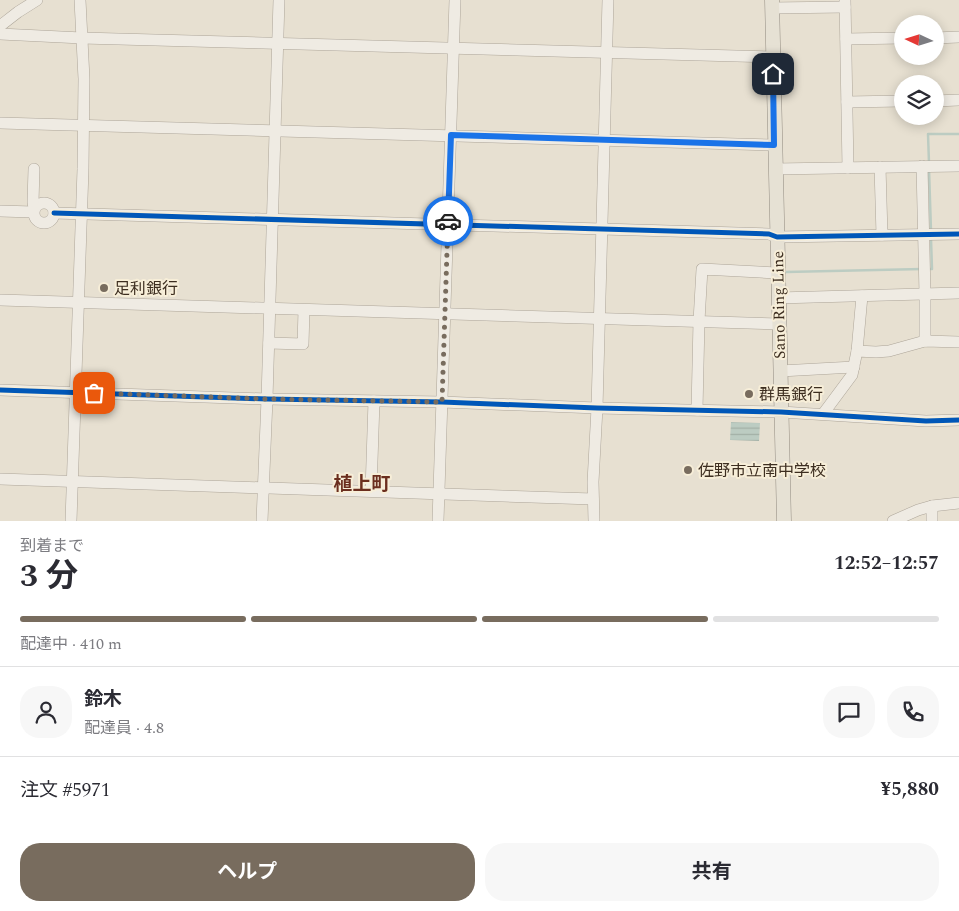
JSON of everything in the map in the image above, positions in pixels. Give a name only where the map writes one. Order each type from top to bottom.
[{"type":"main road","name":"Sano Ring Line","points":[[772,4],[784,521]]},
{"type":"street","points":[[0,26],[37,0]]},
{"type":"street","points":[[71,521],[84,125],[80,0]]},
{"type":"street","points":[[262,521],[279,0]]},
{"type":"street","points":[[438,521],[455,0]]},
{"type":"street","points":[[594,521],[593,482],[608,0]]},
{"type":"street","points":[[772,4],[845,3],[848,168]]},
{"type":"street","points":[[0,34],[82,38],[773,57]]},
{"type":"street","points":[[944,38],[959,37]]},
{"type":"street","points":[[846,39],[894,38]]},
{"type":"street","points":[[944,101],[959,100]]},
{"type":"street","points":[[847,102],[894,101]]},
{"type":"street","points":[[0,123],[774,145]]},
{"type":"street","points":[[922,166],[925,341]]},
{"type":"street","points":[[775,169],[959,166]]},
{"type":"street","points":[[880,167],[882,235]]},
{"type":"street","points":[[34,169],[32,202],[34,210]]},
{"type":"street","points":[[0,211],[34,210],[40,203],[47,203],[53,208],[54,213],[82,214],[768,234],[777,237],[959,234]]},
{"type":"street","points":[[697,410],[702,269],[778,273]]},
{"type":"street","points":[[778,298],[959,293]]},
{"type":"street","points":[[823,414],[852,375],[857,351],[862,296]]},
{"type":"street","points":[[0,300],[778,324]]},
{"type":"street","points":[[269,343],[303,344],[304,310]]},
{"type":"street","points":[[857,351],[889,351],[925,341],[959,342]]},
{"type":"street","points":[[780,371],[854,367]]},
{"type":"street","points":[[0,390],[781,412],[926,421],[959,420]]},
{"type":"street","points":[[371,492],[374,401]]},
{"type":"street","points":[[0,479],[263,489],[593,498]]},
{"type":"street","points":[[893,521],[932,506],[959,503]]},
{"type":"street","points":[[932,506],[932,521]]},
{"type":"shaded area","points":[[731,422],[760,423],[759,441],[730,440]]},
{"type":"waterway","points":[[929,163],[928,134],[959,134]]},
{"type":"waterway","points":[[929,169],[931,231]]},
{"type":"waterway","points":[[928,269],[932,269],[931,239]]},
{"type":"waterway","points":[[786,272],[922,269]]},
{"type":"cycle path","points":[[54,213],[769,234],[777,237],[959,234]]},
{"type":"cycle path","points":[[0,390],[781,412],[926,421],[959,420]]},
{"type":"way so far","points":[[94,393],[267,399],[442,402],[448,221]]},
{"type":"place","name":"足利銀行","points":[[104,288]]},
{"type":"place","name":"群馬銀行","points":[[749,394]]},
{"type":"place","name":"佐野市立南中学校","points":[[688,470]]},
{"type":"district","name":"植上町","points":[[362,483]]},
{"type":"route","points":[[448,221],[451,135],[774,145],[773,74]]}]
